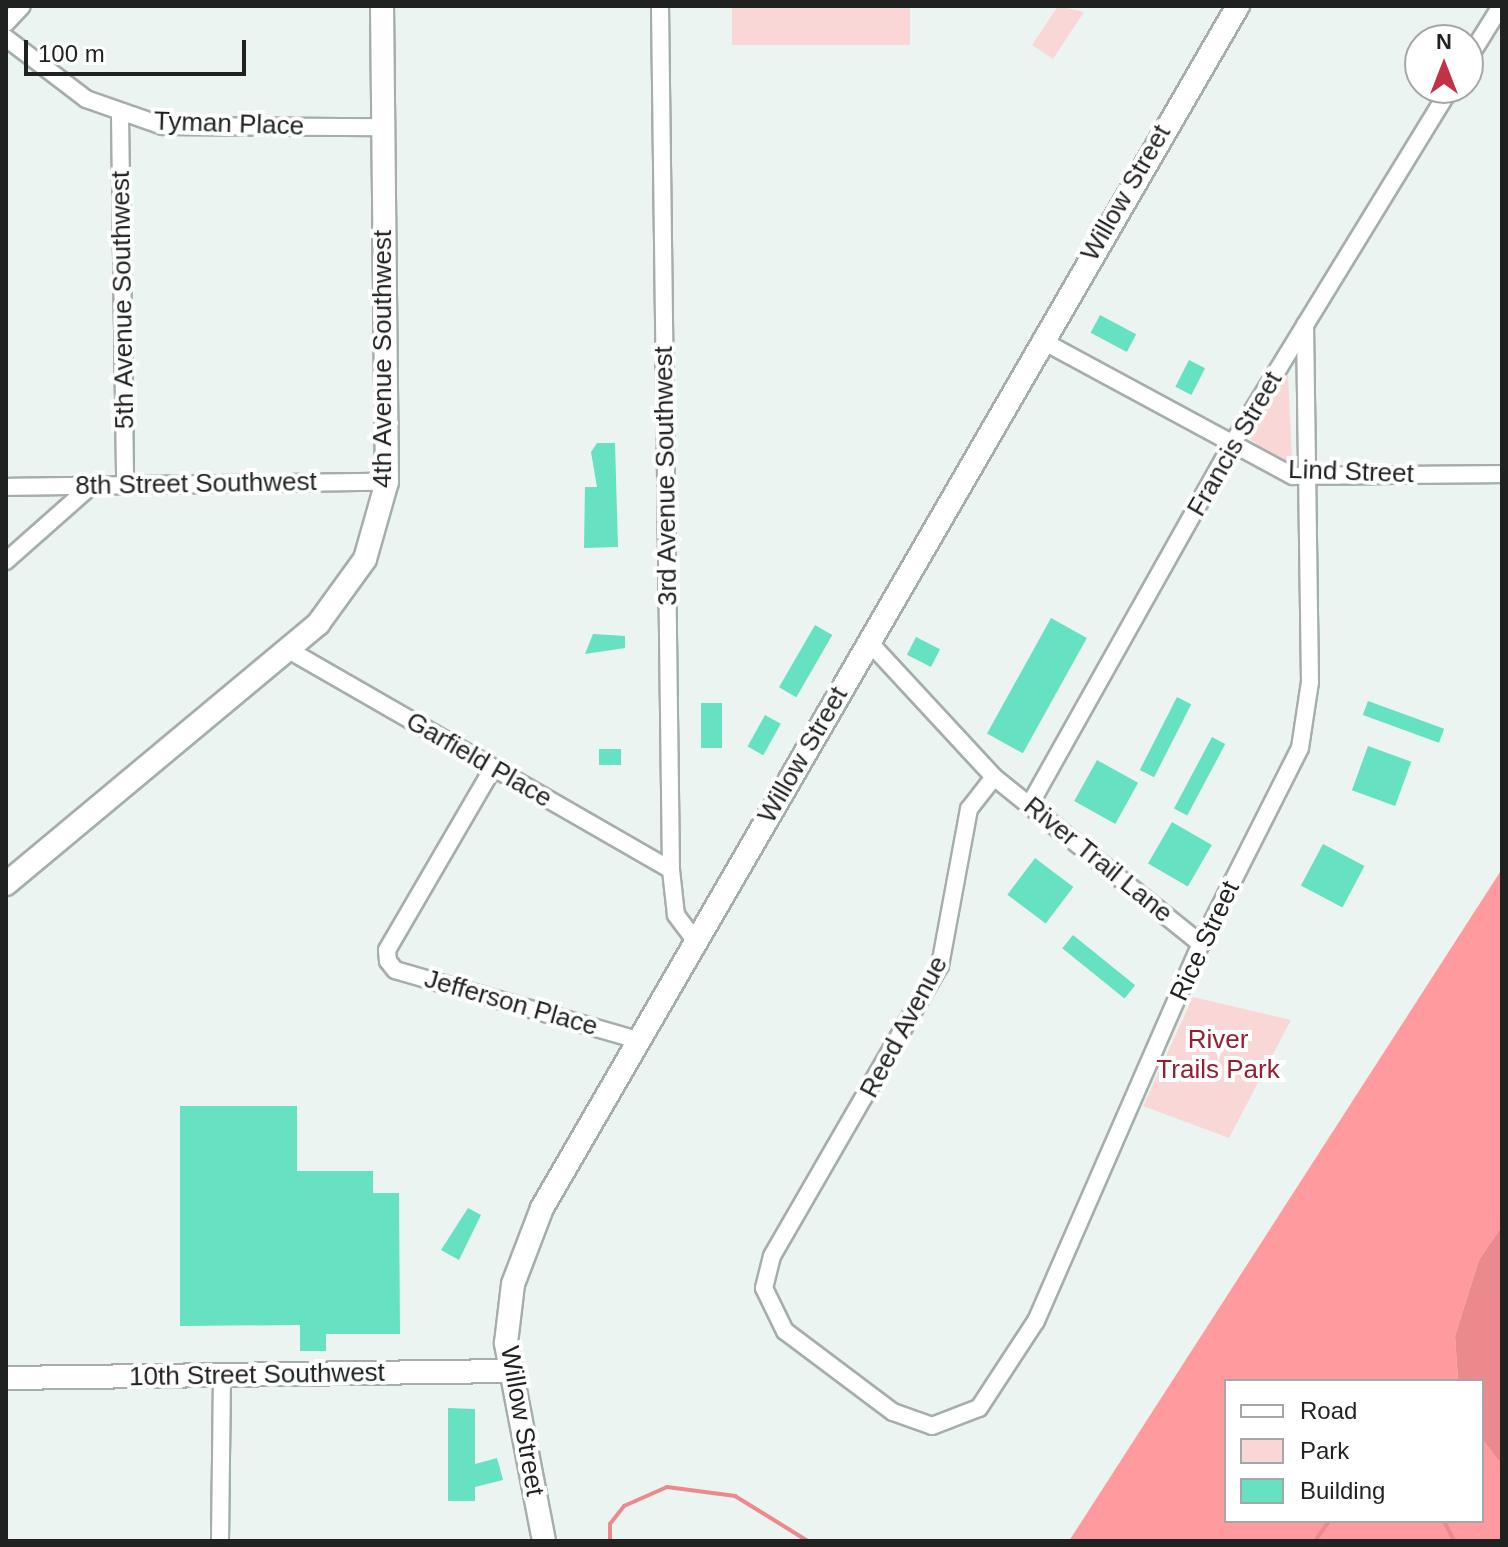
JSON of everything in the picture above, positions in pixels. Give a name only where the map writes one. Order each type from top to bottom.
[{"type":"street","points":[[6,23],[22,6]]},
{"type":"street","name":"4th Avenue Southwest","points":[[6,884],[318,624],[365,559],[387,482],[382,127],[385,6]]},
{"type":"street","name":"3rd Avenue Southwest","points":[[660,6],[671,870],[676,915],[695,940]]},
{"type":"street","name":"Willow Street","points":[[544,1541],[508,1371],[508,1313],[525,1244],[637,1040],[1041,340],[1238,6]]},
{"type":"street","points":[[1484,33],[1501,6]]},
{"type":"street","name":"Tyman Place","points":[[6,38],[54,80],[120,115],[217,129],[382,127]]},
{"type":"street","name":"Francis Street","points":[[1029,806],[1231,446],[1440,104]]},
{"type":"street","name":"5th Avenue Southwest","points":[[120,115],[125,485]]},
{"type":"street","name":"Rice Street","points":[[772,1256],[766,1304],[785,1331],[910,1423],[932,1426],[967,1417],[990,1395],[1036,1321],[1201,944],[1288,778],[1308,715],[1305,325]]},
{"type":"street","name":"Lind Street","points":[[1041,340],[1278,471],[1308,476],[1502,474]]},
{"type":"street","name":"8th Street Southwest","points":[[6,487],[387,482]]},
{"type":"street","points":[[6,561],[92,485]]},
{"type":"street","points":[[869,642],[994,777]]},
{"type":"street","name":"Garfield Place","points":[[287,649],[671,870]]},
{"type":"street","name":"Jefferson Place","points":[[493,768],[387,950],[388,961],[395,970],[637,1040]]},
{"type":"street","name":"River Trail Lane","points":[[994,777],[1201,944]]},
{"type":"street","name":"Reed Avenue","points":[[772,1256],[940,965],[969,809],[994,777]]},
{"type":"street","name":"10th Street Southwest","points":[[6,1378],[508,1371]]},
{"type":"street","points":[[220,1541],[222,1376]]},
{"type":"green space","points":[[732,6],[910,6],[910,45],[732,45]]},
{"type":"green space","points":[[1058,6],[1084,12],[1053,59],[1032,45]]},
{"type":"green space","points":[[1288,375],[1292,459],[1283,464],[1245,435]]},
{"type":"green space","name":"River Trails Park","points":[[1193,997],[1291,1020],[1229,1138],[1143,1106]]},
{"type":"shaded area","points":[[1502,869],[1502,1226],[1479,1260],[1455,1336],[1458,1379],[1224,1379],[1224,1523],[1484,1523],[1484,1442],[1502,1465],[1502,1541],[1069,1541]]},
{"type":"shaded area","points":[[1502,1226],[1502,1465],[1484,1442],[1484,1379],[1458,1379],[1455,1336],[1479,1260]]},
{"type":"building","points":[[1100,315],[1136,334],[1127,352],[1091,333]]},
{"type":"building","points":[[1189,360],[1205,368],[1191,395],[1175,387]]},
{"type":"building","points":[[597,443],[615,443],[618,547],[584,548],[585,487],[597,487],[591,452]]},
{"type":"building","points":[[1051,618],[1087,638],[1023,753],[987,733]]},
{"type":"building","points":[[815,625],[832,635],[796,697],[779,687]]},
{"type":"building","points":[[593,634],[625,636],[625,648],[585,654]]},
{"type":"building","points":[[916,637],[940,649],[931,667],[907,655]]},
{"type":"building","points":[[1177,697],[1191,704],[1154,777],[1140,770]]},
{"type":"building","points":[[1368,701],[1444,729],[1439,743],[1363,715]]},
{"type":"building","points":[[701,703],[722,703],[722,748],[701,748]]},
{"type":"building","points":[[765,715],[781,724],[763,755],[748,746]]},
{"type":"building","points":[[1212,737],[1225,744],[1187,816],[1174,809]]},
{"type":"building","points":[[1368,746],[1411,762],[1395,806],[1352,790]]},
{"type":"building","points":[[599,749],[621,749],[621,765],[599,765]]},
{"type":"building","points":[[1097,760],[1138,783],[1115,824],[1074,801]]},
{"type":"building","points":[[1172,822],[1212,845],[1188,887],[1148,864]]},
{"type":"building","points":[[1323,844],[1364,866],[1342,908],[1301,885]]},
{"type":"building","points":[[1035,858],[1073,887],[1046,924],[1007,895]]},
{"type":"building","points":[[1073,935],[1135,985],[1124,999],[1062,948]]},
{"type":"building","points":[[180,1106],[297,1106],[297,1171],[373,1171],[373,1193],[399,1193],[400,1334],[326,1334],[326,1351],[300,1351],[300,1325],[180,1326]]},
{"type":"building","points":[[468,1208],[481,1215],[459,1260],[441,1250]]},
{"type":"building","points":[[448,1408],[475,1409],[475,1464],[497,1458],[503,1480],[475,1487],[475,1501],[448,1501]]},
{"type":"waterway","points":[[610,1541],[610,1524],[624,1506],[667,1487],[735,1496],[808,1541]]},
{"type":"waterway","points":[[1315,1541],[1328,1523]]},
{"type":"waterway","points":[[1445,1523],[1454,1541]]}]
